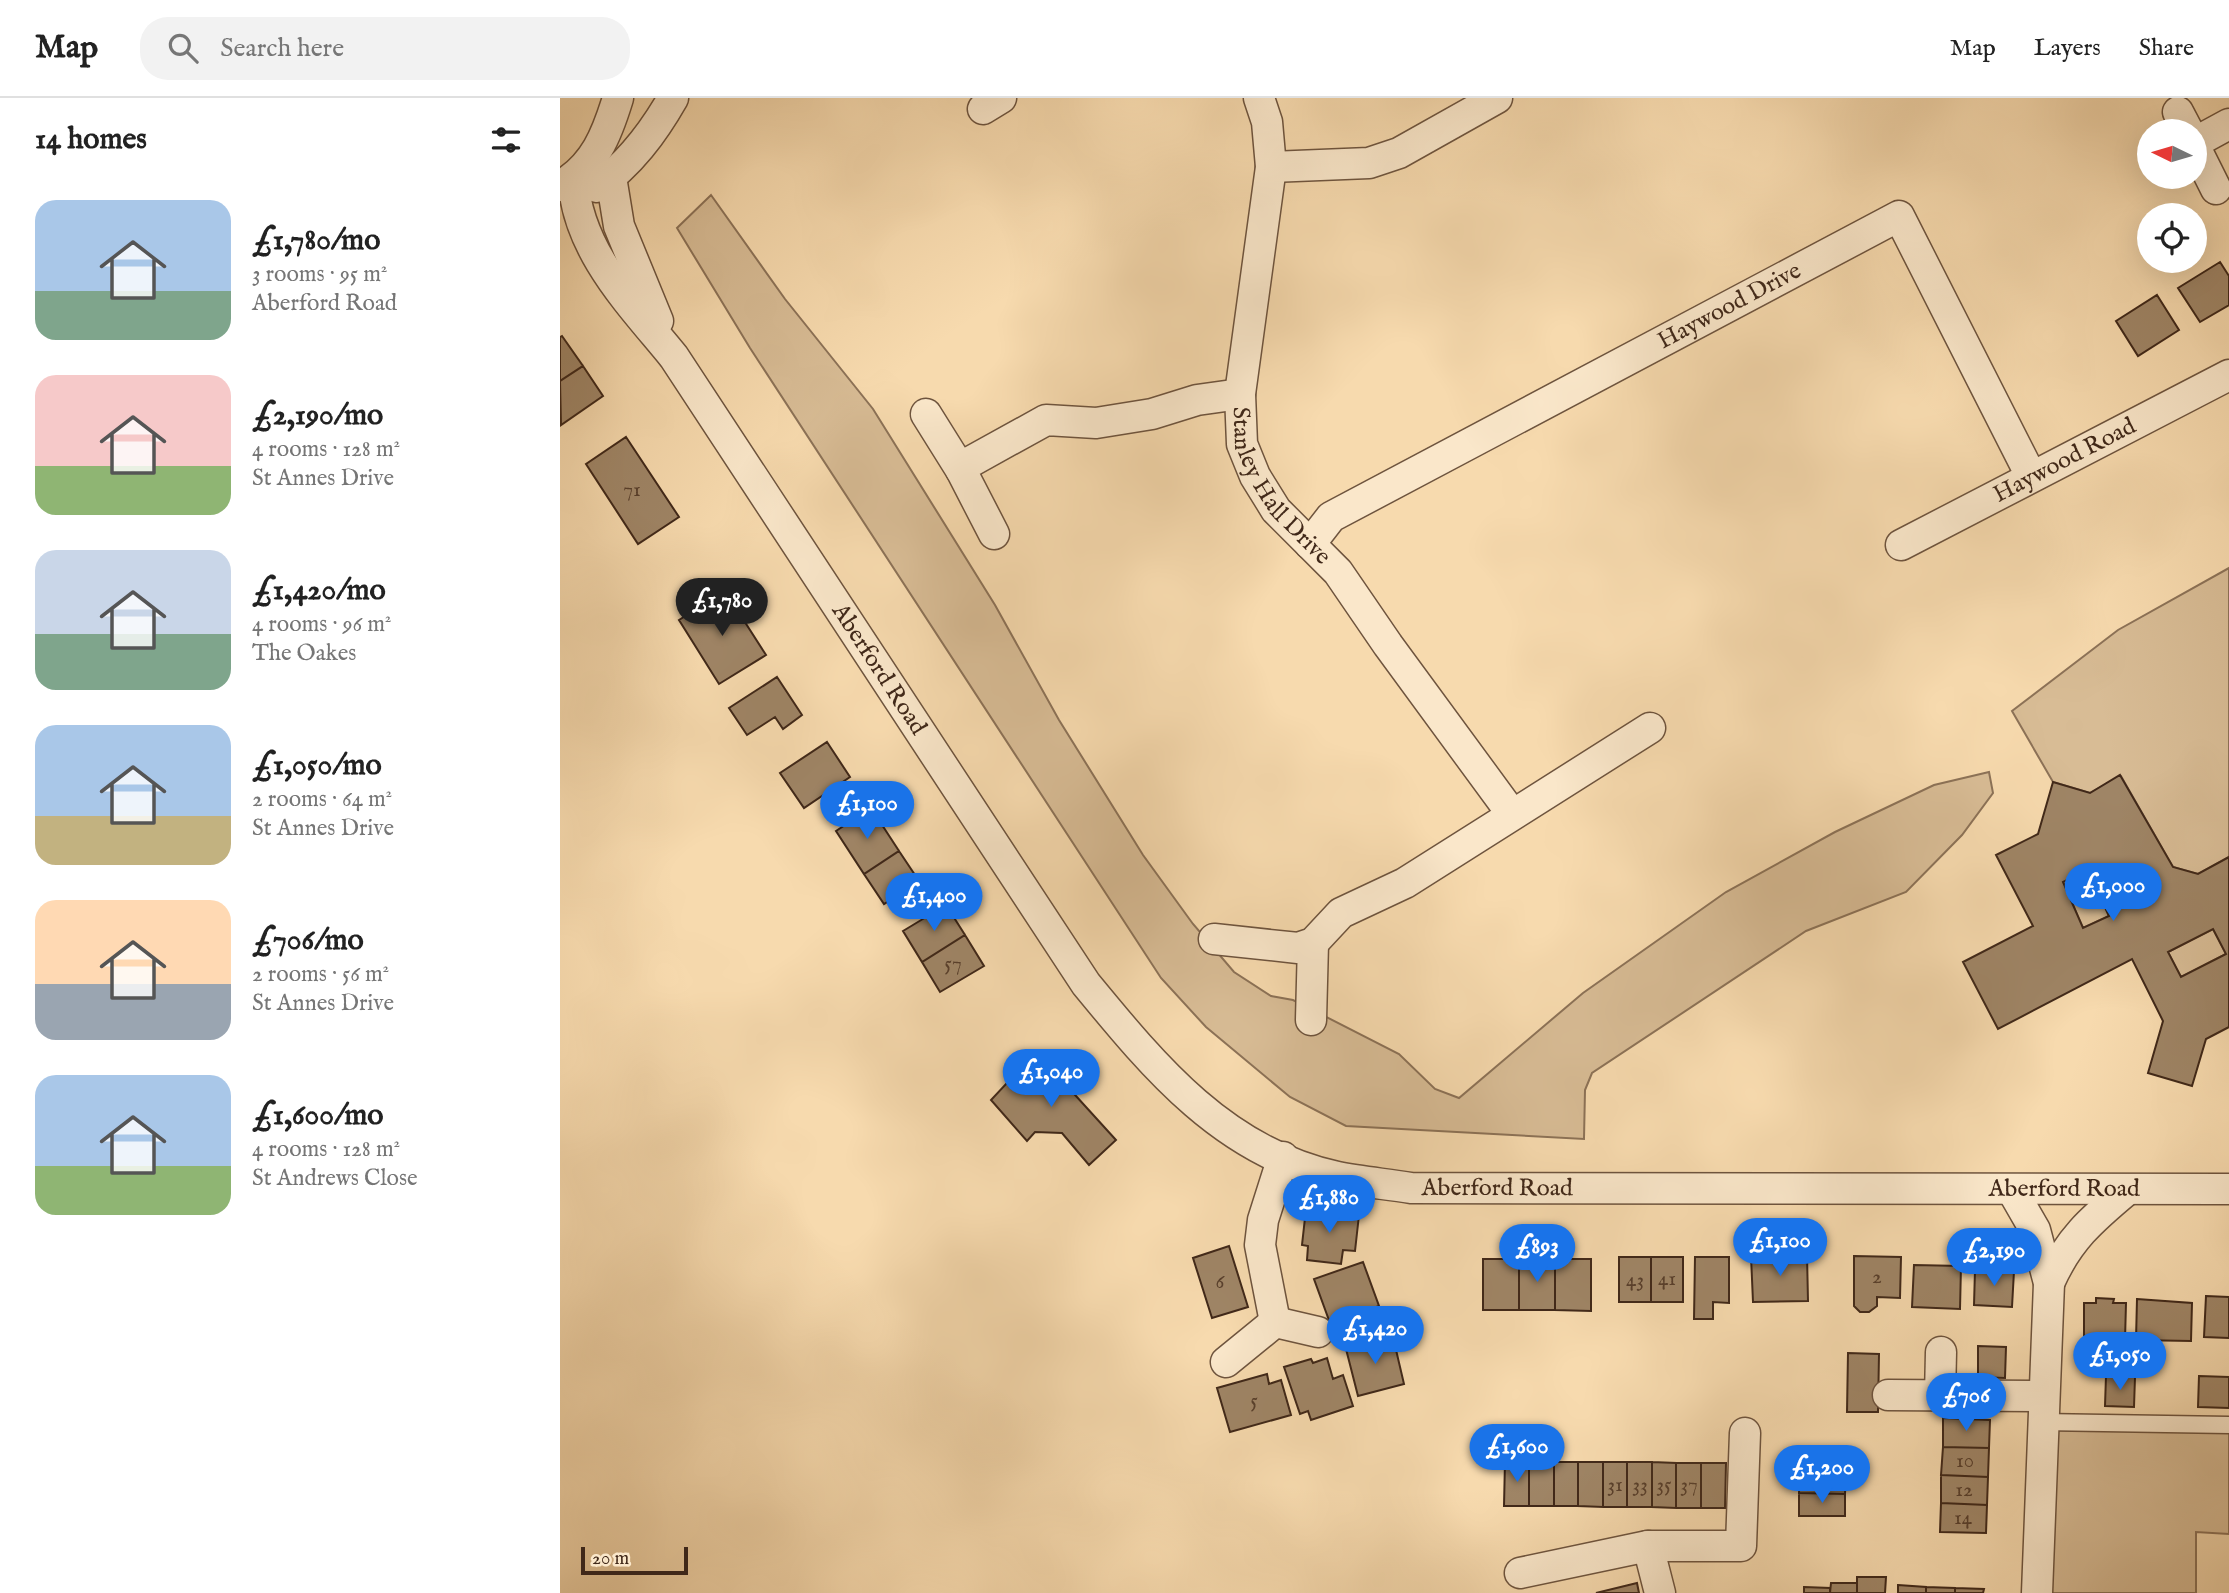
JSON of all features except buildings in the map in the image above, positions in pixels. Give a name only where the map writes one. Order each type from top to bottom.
[{"type":"street","points":[[567,189],[604,144],[618,98]]},
{"type":"street","points":[[567,189],[595,188],[611,177],[653,132],[673,98]]},
{"type":"street","name":"Stanley Hall Drive","points":[[1259,98],[1267,122],[1272,167],[1240,394],[1242,444],[1255,476],[1276,510],[1338,572],[1512,814]]},
{"type":"street","points":[[1272,167],[1369,163],[1399,153],[1497,98]]},
{"type":"street","points":[[2207,137],[2229,124]]},
{"type":"street","points":[[2207,171],[2216,189]]},
{"type":"street","points":[[611,177],[619,226],[674,357]]},
{"type":"street","points":[[567,189],[598,260],[674,357]]},
{"type":"street","name":"Haywood Drive","points":[[1310,544],[1331,517],[1899,216],[2031,476]]},
{"type":"street","name":"Aberford Road","points":[[674,357],[1086,984],[1161,1073],[1200,1109],[1252,1144],[1335,1176],[1411,1188],[1696,1186],[2012,1190],[2229,1189]]},
{"type":"street","name":"Haywood Road","points":[[1901,545],[2229,375]]},
{"type":"street","points":[[961,470],[1046,420],[1096,424],[1152,414],[1197,400],[1240,394]]},
{"type":"street","points":[[926,414],[961,470],[994,534]]},
{"type":"street","points":[[1214,939],[1298,948],[1313,943],[1341,913],[1405,883],[1650,728]]},
{"type":"street","points":[[1311,1020],[1313,943]]},
{"type":"street","points":[[1275,1322],[1259,1245],[1263,1220],[1283,1157]]},
{"type":"street","points":[[2012,1190],[2035,1230],[2049,1283],[2042,1409],[2038,1593]]},
{"type":"street","points":[[2049,1283],[2062,1254],[2082,1229],[2127,1190]]},
{"type":"street","points":[[1275,1322],[1318,1332]]},
{"type":"street","points":[[1226,1362],[1275,1322]]},
{"type":"street","points":[[1940,1396],[1941,1352]]},
{"type":"street","points":[[1888,1395],[1940,1396],[2042,1409]]},
{"type":"street","points":[[1520,1573],[1648,1546],[1741,1546],[1745,1433]]},
{"type":"street","points":[[1648,1546],[1660,1593]]},
{"type":"lane","points":[[2042,1409],[2229,1425]]},
{"type":"shaded area","points":[[711,195],[785,299],[873,409],[995,605],[1059,720],[1143,855],[1193,924],[1234,972],[1271,996],[1293,1000],[1399,1054],[1435,1089],[1459,1098],[1583,993],[1726,892],[1835,832],[1934,785],[1989,772],[1993,793],[1962,835],[1906,892],[1806,931],[1592,1073],[1585,1090],[1584,1139],[1346,1126],[1290,1097],[1206,1027],[1161,978],[750,348],[677,228]]},
{"type":"shaded area","points":[[2229,568],[2229,857],[2198,874],[2173,867],[2121,776],[2090,793],[2053,782],[2012,711],[2118,630]]},
{"type":"shaded area","points":[[2088,870],[2109,916],[2083,928],[2063,882]]},
{"type":"shaded area","points":[[2213,929],[2226,954],[2181,977],[2168,952]]},
{"type":"shaded area","points":[[2041,1422],[2229,1425],[2229,1534],[2196,1532],[2196,1593],[2038,1593]]}]
